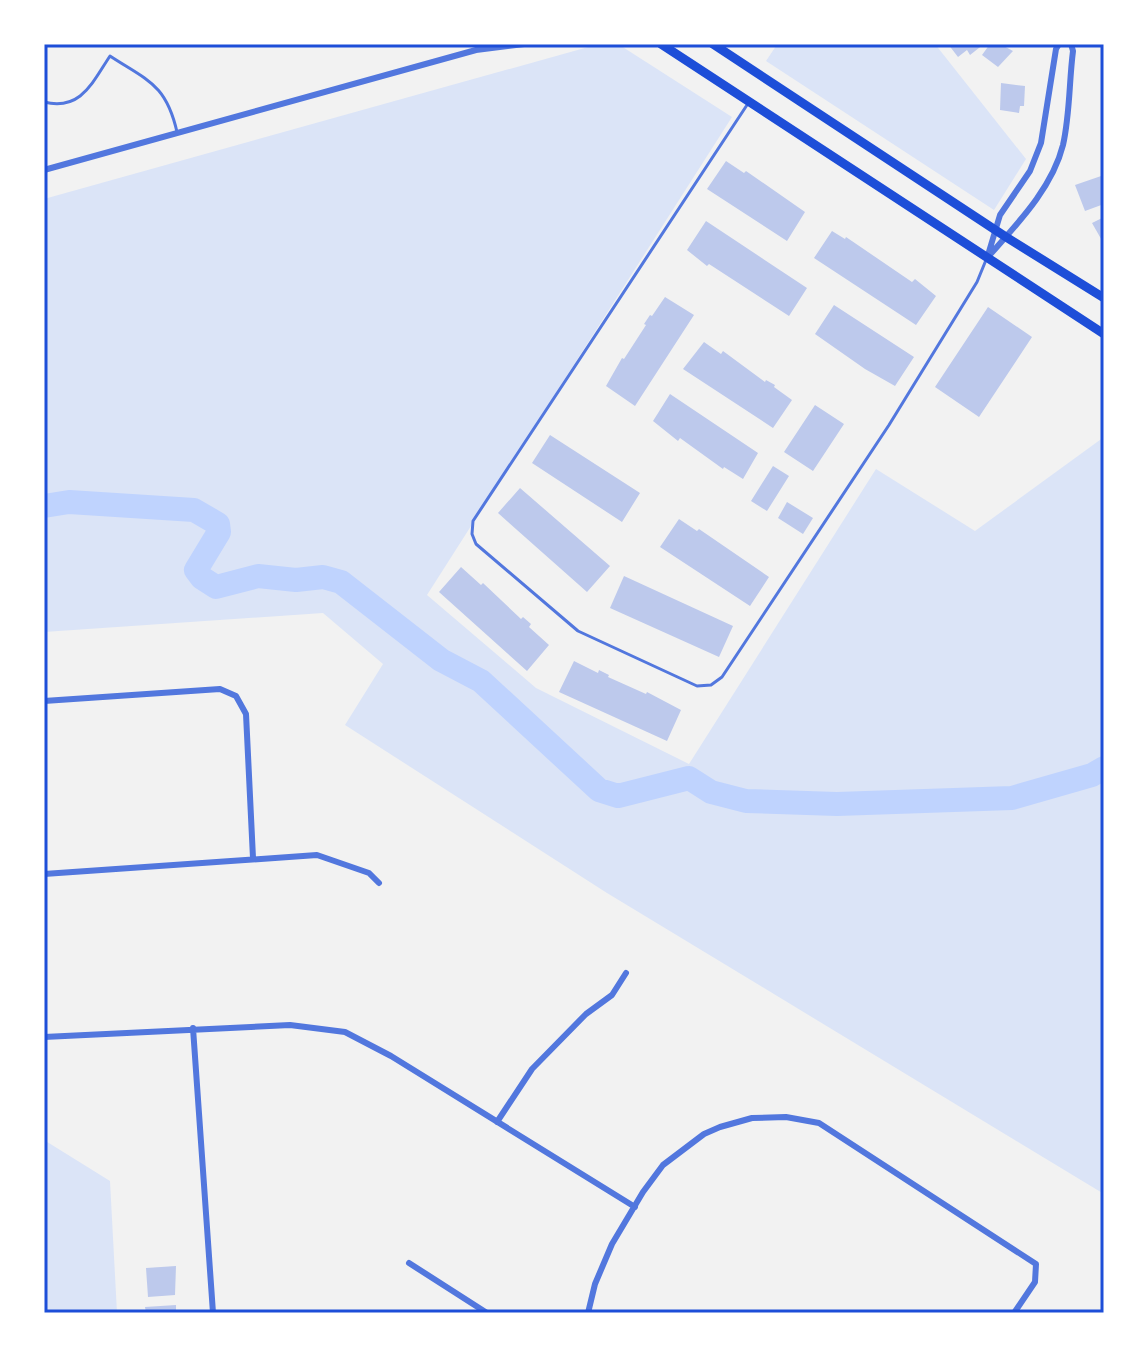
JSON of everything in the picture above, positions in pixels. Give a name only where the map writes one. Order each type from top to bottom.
[{"type":"main road","points":[[661,44],[1104,334]]},
{"type":"main road","points":[[713,44],[1104,298]]},
{"type":"street","points":[[476,50],[487,44]]},
{"type":"street","points":[[44,170],[476,50],[524,44]]},
{"type":"street","points":[[987,258],[1000,215],[1030,171],[1041,143],[1059,44]]},
{"type":"street","points":[[987,258],[1018,226],[1048,178],[1062,148],[1067,121],[1071,44]]},
{"type":"street","points":[[44,701],[220,689],[236,696],[246,714],[253,858]]},
{"type":"street","points":[[44,874],[317,855],[369,873],[379,883]]},
{"type":"street","points":[[497,1122],[532,1069],[586,1014],[612,995],[626,973]]},
{"type":"street","points":[[44,1037],[290,1025],[345,1032],[391,1056],[635,1207]]},
{"type":"street","points":[[193,1028],[213,1313]]},
{"type":"street","points":[[588,1313],[595,1284],[612,1244],[663,1165],[704,1134],[752,1118],[769,1117],[819,1123],[1036,1264],[1035,1282],[1014,1313]]},
{"type":"street","points":[[409,1263],[487,1313]]},
{"type":"lane","points":[[44,102],[59,106],[80,96],[110,56],[161,90],[172,111],[177,132]]},
{"type":"lane","points":[[749,102],[473,521],[472,534],[476,544],[578,631],[697,686],[711,685],[722,677],[889,425],[977,282],[987,258]]},
{"type":"shaded area","points":[[599,44],[618,44],[732,117],[427,595],[536,688],[689,764],[876,469],[975,531],[1104,437],[1104,1194],[607,893],[345,725],[383,664],[323,613],[44,632],[44,199]]},
{"type":"shaded area","points":[[774,44],[935,44],[1026,159],[994,210],[766,61],[776,46]]},
{"type":"shaded area","points":[[44,1140],[110,1181],[117,1313],[44,1313]]},
{"type":"building","points":[[948,44],[984,44],[970,55],[967,50],[958,57]]},
{"type":"building","points":[[990,44],[1000,44],[1013,51],[998,67],[982,55]]},
{"type":"building","points":[[1001,83],[1025,86],[1024,106],[1020,106],[1019,113],[1000,110]]},
{"type":"building","points":[[726,161],[744,173],[746,171],[805,212],[787,241],[707,189]]},
{"type":"building","points":[[1104,175],[1104,204],[1085,211],[1075,185]]},
{"type":"building","points":[[1104,217],[1104,244],[1092,223]]},
{"type":"building","points":[[706,221],[807,288],[789,316],[709,264],[707,266],[687,250]]},
{"type":"building","points":[[832,231],[846,237],[912,282],[915,279],[936,296],[916,325],[814,258]]},
{"type":"building","points":[[665,297],[694,315],[635,406],[606,386],[644,324]]},
{"type":"building","points":[[834,305],[914,357],[895,386],[815,334]]},
{"type":"building","points":[[988,307],[1032,337],[979,417],[935,387]]},
{"type":"building","points":[[704,342],[721,354],[723,351],[765,382],[775,385],[792,400],[773,428],[683,369]]},
{"type":"building","points":[[670,394],[758,453],[743,479],[723,469],[680,438],[678,441],[653,421]]},
{"type":"building","points":[[815,405],[844,424],[813,471],[784,452]]},
{"type":"building","points":[[550,435],[640,493],[622,522],[532,463]]},
{"type":"building","points":[[773,466],[789,476],[767,511],[751,501]]},
{"type":"building","points":[[520,488],[610,566],[587,592],[498,513]]},
{"type":"building","points":[[787,502],[813,518],[803,534],[778,518]]},
{"type":"building","points":[[679,519],[697,531],[699,529],[769,577],[750,606],[660,547]]},
{"type":"building","points":[[461,567],[521,619],[523,617],[531,624],[529,627],[549,645],[527,671],[439,592]]},
{"type":"building","points":[[624,576],[733,626],[719,657],[610,608]]},
{"type":"building","points":[[574,661],[681,710],[667,741],[559,692]]},
{"type":"building","points":[[176,1266],[175,1295],[148,1297],[146,1268]]},
{"type":"building","points":[[176,1305],[176,1313],[146,1313],[145,1307]]},
{"type":"waterway","points":[[44,506],[69,502],[194,510],[218,524],[219,532],[196,570],[216,587],[258,576],[296,580],[323,577],[341,582],[441,660],[481,681],[599,790],[618,796],[689,778],[711,792],[746,801],[837,804],[1012,798],[1092,775],[1104,768]]}]
